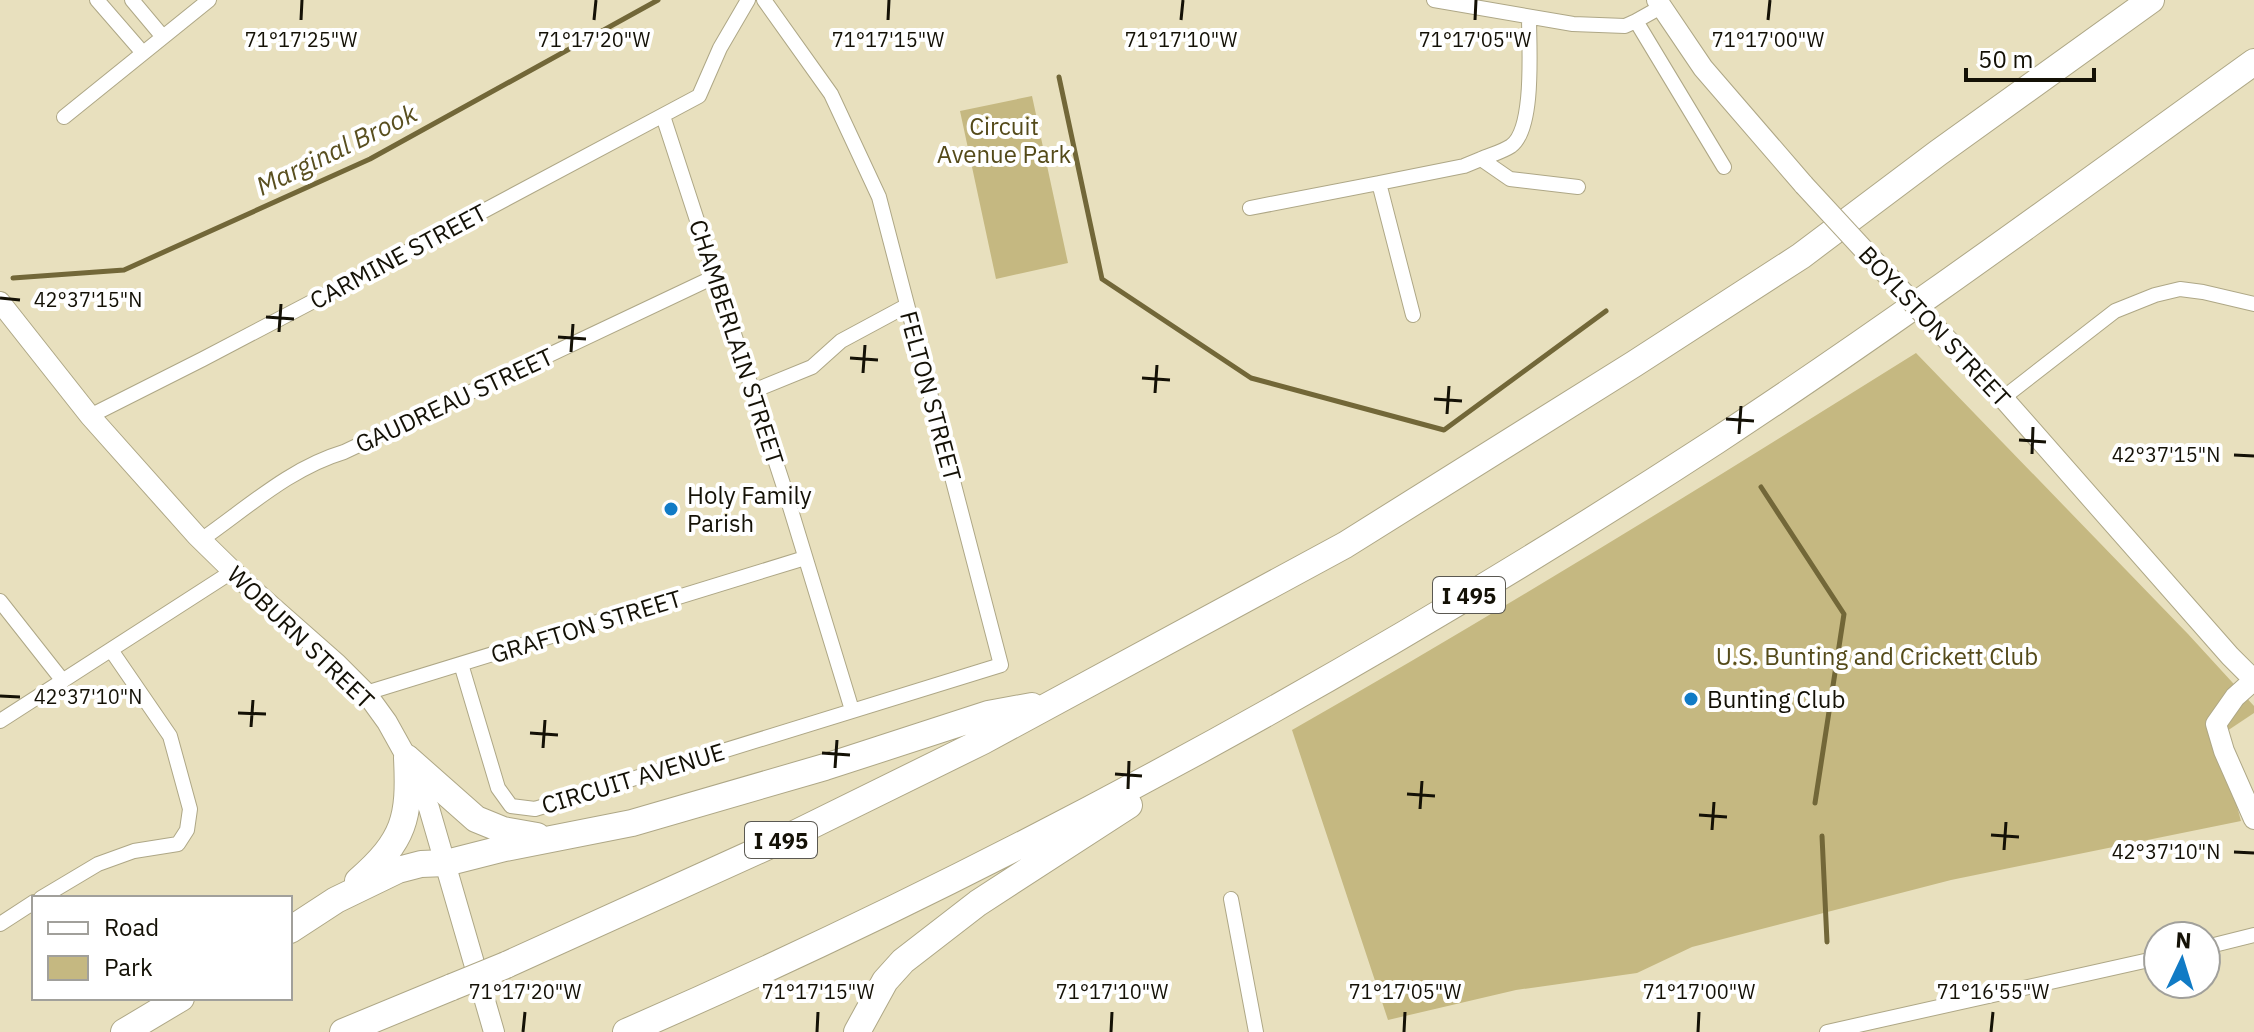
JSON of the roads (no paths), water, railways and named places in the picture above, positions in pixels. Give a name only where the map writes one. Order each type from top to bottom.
[{"type":"highway","name":"I 495","points":[[343,1032],[506,965],[786,838],[983,741],[1345,545],[1801,256],[2151,0]]},
{"type":"highway","name":"I 495","points":[[626,1032],[857,926],[1075,817],[1294,697],[1454,604],[1714,442],[1849,352],[2254,62]]},
{"type":"highway","points":[[857,1032],[885,981],[903,961],[978,903],[1294,697]]},
{"type":"highway","points":[[292,929],[336,900],[398,870],[421,864],[446,863],[674,813],[988,714],[1050,703]]},
{"type":"highway","points":[[407,758],[476,819],[503,830],[531,836],[570,835]]},
{"type":"highway","points":[[336,900],[379,863],[399,837],[406,809],[407,758]]},
{"type":"highway","points":[[124,1032],[178,1000]]},
{"type":"main road","name":"BOYLSTON STREET","points":[[1659,4],[1703,68],[1804,185],[2003,398],[2254,680]]},
{"type":"main road","name":"WOBURN STREET","points":[[0,302],[90,416],[201,540],[337,664],[366,693],[387,722],[429,808],[494,1032]]},
{"type":"main road","points":[[2254,680],[2235,697],[2216,724],[2224,751],[2254,819]]},
{"type":"street","points":[[97,0],[143,53]]},
{"type":"street","points":[[132,0],[163,37]]},
{"type":"street","points":[[64,117],[209,0]]},
{"type":"street","points":[[663,116],[699,96],[720,48],[748,0]]},
{"type":"street","name":"FELTON STREET","points":[[764,0],[831,94],[879,197],[1001,665],[852,710]]},
{"type":"street","points":[[1434,0],[1573,24],[1625,26],[1659,4]]},
{"type":"street","points":[[1250,208],[1464,166],[1513,145],[1526,122],[1529,17]]},
{"type":"street","points":[[1636,21],[1724,167]]},
{"type":"street","name":"CHAMBERLAIN STREET","points":[[663,116],[852,710]]},
{"type":"street","name":"CARMINE STREET","points":[[90,416],[663,116]]},
{"type":"street","points":[[1481,159],[1510,179],[1578,187]]},
{"type":"street","points":[[1379,183],[1413,315]]},
{"type":"street","name":"GAUDREAU STREET","points":[[201,540],[287,478],[320,459],[344,452],[716,276]]},
{"type":"street","points":[[2003,398],[2115,311],[2155,295],[2180,289],[2254,304]]},
{"type":"street","points":[[753,391],[812,367],[841,341],[906,306]]},
{"type":"street","name":"GRAFTON STREET","points":[[366,693],[805,558]]},
{"type":"street","points":[[0,721],[233,571]]},
{"type":"street","points":[[0,601],[63,681]]},
{"type":"street","points":[[44,896],[98,864],[134,851],[178,844],[187,830],[190,809],[170,736],[111,650]]},
{"type":"street","name":"CIRCUIT AVENUE","points":[[461,664],[498,788],[511,806],[535,809],[852,710]]},
{"type":"street","points":[[1231,899],[1256,1032]]},
{"type":"street","points":[[0,924],[32,903]]},
{"type":"street","points":[[2222,943],[2254,935]]},
{"type":"street","points":[[1827,1032],[2142,962]]},
{"type":"waterway","name":"Marginal Brook","points":[[13,278],[124,270],[370,159],[658,0]]},
{"type":"waterway","name":"Marginal Brook","points":[[1059,77],[1102,279],[1251,378],[1444,430],[1606,311]]},
{"type":"waterway","name":"Marginal Brook","points":[[1761,487],[1844,614],[1815,803]]},
{"type":"waterway","name":"Marginal Brook","points":[[1822,836],[1827,942]]},
{"type":"place","name":"Holy Family Parish","points":[[671,509]]},
{"type":"place","name":"Bunting Club","points":[[1691,699]]},
{"type":"park label","name":"Circuit Avenue Park","points":[[1004,140]]},
{"type":"park label","name":"U.S. Bunting and Crickett Club","points":[[1877,656]]}]
